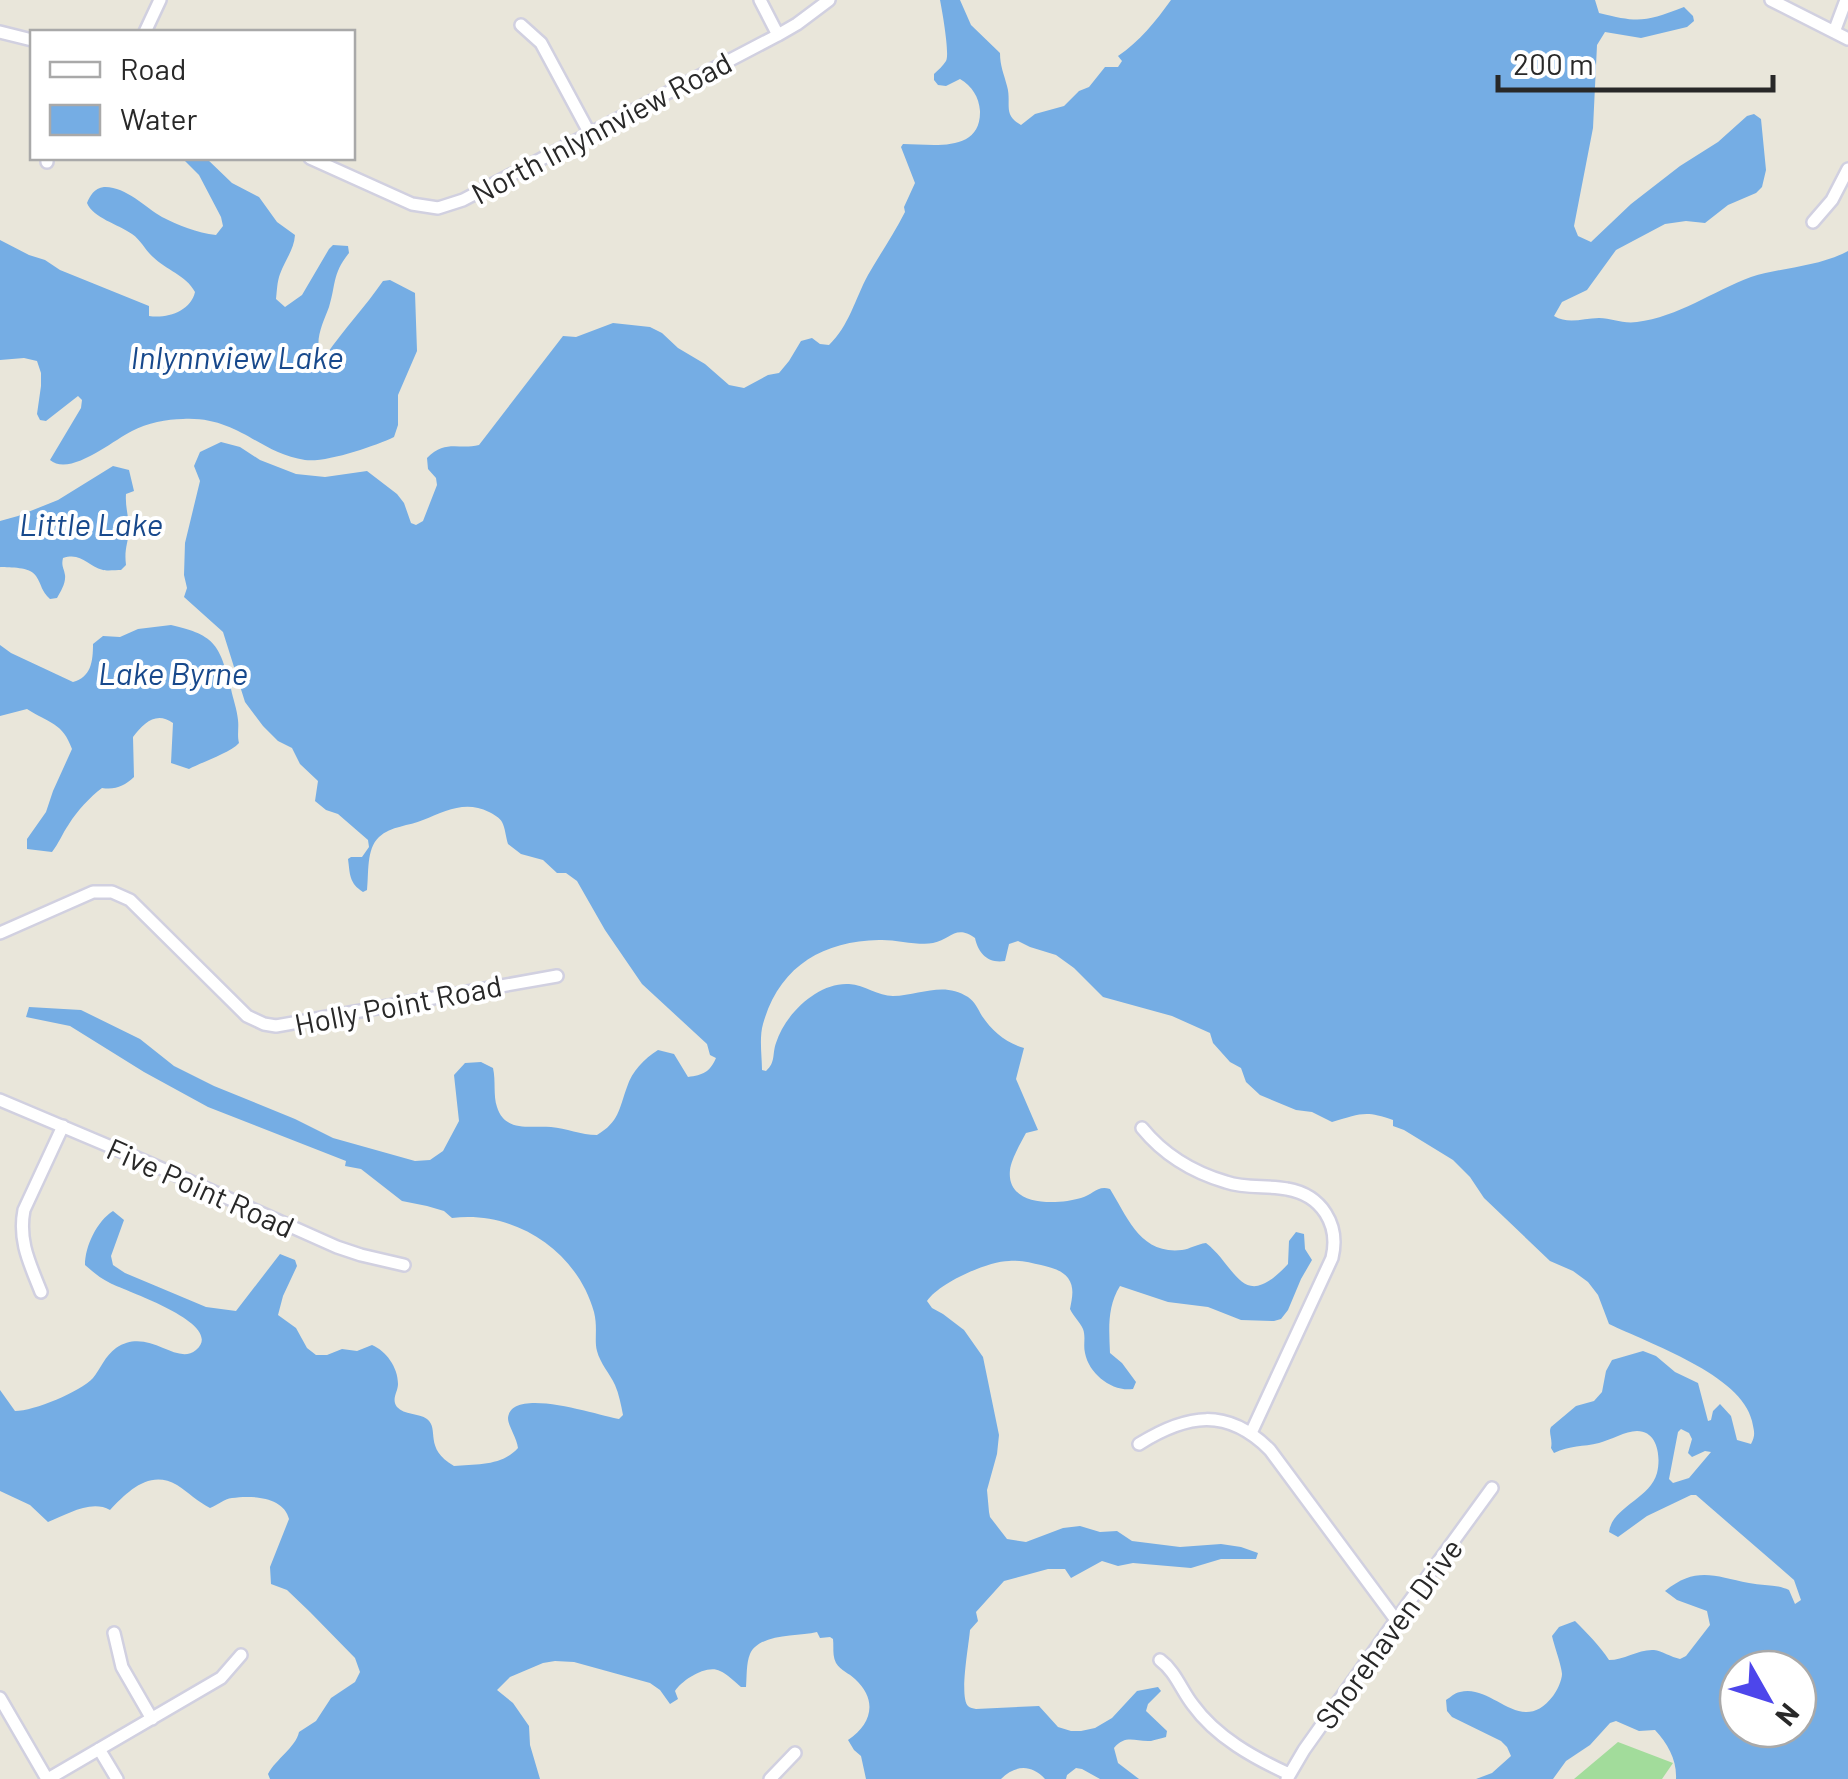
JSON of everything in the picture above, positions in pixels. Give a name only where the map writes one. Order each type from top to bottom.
[{"type":"street","points":[[146,30],[160,0]]},
{"type":"street","points":[[760,0],[778,35]]},
{"type":"street","name":"North Inlynnview Road","points":[[314,160],[412,204],[438,208],[464,200],[778,35],[828,0]]},
{"type":"street","points":[[1771,0],[1848,38]]},
{"type":"street","points":[[1834,32],[1846,0]]},
{"type":"street","points":[[522,25],[542,43],[590,134]]},
{"type":"street","points":[[0,32],[30,40]]},
{"type":"street","points":[[1814,222],[1832,200],[1848,170]]},
{"type":"street","name":"Holly Point Road","points":[[0,933],[93,892],[122,895],[244,1013],[256,1022],[276,1026],[557,976]]},
{"type":"street","name":"Five Point Road","points":[[0,1100],[337,1247],[404,1265]]},
{"type":"street","points":[[41,1292],[23,1246],[22,1222],[63,1126]]},
{"type":"street","points":[[1142,1128],[1168,1156],[1220,1181],[1299,1192],[1326,1212],[1332,1226],[1332,1258],[1251,1433]]},
{"type":"street","points":[[1139,1444],[1162,1430],[1192,1420],[1228,1422],[1251,1433],[1270,1450],[1396,1620]]},
{"type":"street","name":"Shorehaven Drive","points":[[1288,1776],[1492,1488]]},
{"type":"street","points":[[114,1633],[122,1667],[152,1718]]},
{"type":"street","points":[[0,1698],[47,1779],[221,1678],[241,1655]]},
{"type":"street","points":[[1160,1660],[1192,1705],[1216,1730],[1288,1776]]},
{"type":"street","points":[[99,1749],[117,1779]]},
{"type":"street","points":[[770,1779],[795,1753]]},
{"type":"green space","points":[[1618,1742],[1673,1763],[1662,1779],[1574,1779]]},
{"type":"water","points":[[940,0],[960,0],[971,25],[1000,53],[1010,113],[1021,125],[1035,114],[1064,106],[1089,87],[1105,67],[1118,67],[1122,61],[1118,56],[1147,31],[1171,0],[1595,0],[1599,13],[1633,19],[1651,18],[1684,7],[1694,21],[1687,27],[1641,38],[1605,32],[1597,45],[1593,128],[1574,226],[1578,236],[1591,242],[1631,204],[1754,114],[1761,119],[1766,170],[1762,187],[1705,223],[1665,224],[1616,250],[1587,290],[1562,302],[1554,316],[1571,321],[1652,319],[1751,277],[1848,251],[1848,1779],[1676,1779],[1671,1753],[1655,1730],[1639,1731],[1616,1721],[1566,1761],[1553,1779],[1476,1779],[1492,1773],[1511,1756],[1501,1741],[1452,1717],[1446,1700],[1472,1691],[1518,1711],[1541,1708],[1555,1694],[1562,1676],[1552,1636],[1559,1627],[1575,1621],[1609,1660],[1654,1650],[1680,1659],[1710,1625],[1707,1611],[1665,1591],[1686,1578],[1715,1576],[1775,1586],[1789,1590],[1795,1604],[1801,1600],[1794,1580],[1696,1495],[1647,1516],[1618,1537],[1609,1532],[1617,1516],[1647,1490],[1657,1473],[1658,1453],[1650,1435],[1632,1431],[1554,1453],[1551,1448],[1551,1427],[1576,1406],[1594,1401],[1602,1392],[1612,1360],[1643,1351],[1698,1383],[1708,1421],[1720,1404],[1731,1416],[1737,1440],[1751,1444],[1754,1430],[1745,1404],[1713,1375],[1691,1362],[1609,1324],[1598,1295],[1588,1282],[1550,1261],[1484,1198],[1453,1160],[1393,1126],[1393,1120],[1362,1114],[1332,1122],[1260,1095],[1246,1082],[1241,1068],[1213,1043],[1210,1033],[1172,1016],[1103,997],[1056,955],[1018,941],[1009,944],[1005,961],[994,961],[985,956],[975,938],[963,932],[933,943],[858,942],[821,952],[806,961],[780,987],[770,1004],[762,1029],[762,1070],[766,1071],[771,1064],[787,1021],[804,1002],[826,988],[849,984],[893,996],[941,989],[959,992],[973,1001],[1000,1036],[1024,1048],[1016,1079],[1038,1130],[1026,1133],[1014,1156],[1010,1170],[1016,1191],[1035,1200],[1059,1202],[1110,1189],[1145,1240],[1168,1250],[1206,1243],[1250,1286],[1273,1278],[1288,1264],[1289,1241],[1296,1232],[1304,1234],[1305,1249],[1312,1260],[1288,1310],[1274,1321],[1241,1320],[1208,1307],[1168,1302],[1120,1286],[1111,1310],[1110,1353],[1136,1382],[1133,1389],[1117,1388],[1091,1368],[1083,1329],[1070,1309],[1072,1286],[1056,1269],[1021,1261],[1000,1262],[953,1280],[927,1301],[964,1330],[983,1357],[999,1435],[987,1490],[989,1512],[1007,1539],[1026,1542],[1080,1526],[1100,1532],[1117,1531],[1132,1541],[1180,1547],[1221,1544],[1258,1553],[1256,1559],[1221,1559],[1191,1568],[1133,1563],[1118,1566],[1102,1561],[1071,1578],[1065,1569],[1048,1569],[1004,1581],[976,1612],[978,1621],[970,1630],[964,1682],[965,1701],[971,1708],[1039,1706],[1058,1727],[1081,1731],[1112,1718],[1137,1691],[1158,1687],[1161,1691],[1146,1711],[1167,1731],[1166,1737],[1127,1740],[1114,1748],[1118,1763],[1139,1779],[1100,1779],[1076,1768],[1066,1779],[1045,1779],[1023,1768],[1001,1779],[866,1779],[861,1756],[848,1740],[867,1719],[867,1695],[836,1663],[833,1639],[820,1638],[817,1632],[761,1642],[750,1654],[746,1687],[720,1671],[708,1670],[683,1682],[675,1691],[678,1699],[670,1704],[650,1683],[574,1662],[543,1663],[510,1677],[497,1690],[513,1703],[529,1726],[540,1779],[270,1779],[268,1774],[299,1732],[316,1721],[331,1698],[355,1682],[360,1672],[355,1658],[310,1612],[287,1590],[271,1584],[270,1567],[289,1519],[281,1506],[266,1499],[240,1497],[210,1508],[177,1485],[158,1479],[140,1484],[110,1510],[87,1507],[48,1522],[30,1505],[0,1491],[0,1390],[15,1411],[33,1408],[87,1383],[112,1351],[128,1342],[151,1343],[188,1354],[202,1340],[186,1319],[106,1281],[85,1265],[93,1235],[113,1211],[124,1220],[111,1256],[113,1265],[206,1307],[236,1311],[280,1254],[295,1260],[297,1266],[278,1315],[296,1328],[307,1348],[316,1355],[342,1349],[357,1351],[372,1345],[382,1351],[396,1372],[397,1407],[431,1423],[435,1446],[454,1466],[489,1463],[512,1454],[518,1448],[508,1418],[513,1408],[524,1404],[558,1405],[619,1419],[623,1415],[616,1388],[597,1351],[594,1312],[586,1290],[574,1270],[540,1239],[498,1221],[452,1218],[444,1211],[402,1201],[361,1169],[345,1166],[346,1161],[208,1107],[70,1026],[26,1017],[29,1007],[81,1010],[140,1039],[174,1066],[214,1086],[333,1138],[415,1161],[430,1160],[443,1151],[459,1121],[454,1075],[465,1063],[481,1062],[493,1068],[496,1102],[506,1121],[597,1135],[614,1120],[635,1071],[658,1050],[674,1054],[688,1077],[708,1070],[716,1058],[710,1055],[707,1044],[642,984],[577,881],[508,844],[502,822],[491,813],[472,807],[456,808],[389,831],[372,848],[367,890],[363,892],[355,885],[348,859],[362,857],[369,847],[368,840],[338,814],[315,801],[318,781],[300,764],[292,748],[278,741],[245,702],[223,632],[184,597],[185,543],[200,481],[194,466],[200,452],[221,442],[296,474],[325,477],[367,471],[397,494],[411,523],[416,525],[423,521],[437,485],[427,458],[446,447],[479,445],[563,336],[576,337],[613,323],[650,327],[729,385],[744,388],[779,373],[801,341],[812,338],[829,345],[847,321],[868,275],[905,212],[915,183],[903,144],[952,144],[972,134],[978,125],[978,101],[968,85],[960,79],[946,86],[934,80],[947,57]],"holes":[[[1681,1429],[1692,1439],[1688,1453],[1692,1457],[1711,1452],[1689,1478],[1673,1483],[1669,1479],[1678,1432]]]},
{"type":"water","name":"Inlynnview Lake","points":[[184,160],[208,160],[232,183],[259,197],[277,222],[295,235],[278,283],[276,299],[285,307],[302,295],[333,245],[348,246],[349,253],[337,274],[320,332],[321,356],[326,355],[383,281],[390,280],[415,293],[417,351],[398,395],[394,437],[337,456],[305,460],[275,451],[219,423],[177,419],[138,428],[79,461],[58,464],[50,460],[82,400],[78,396],[46,421],[40,420],[37,414],[41,373],[37,361],[0,360],[0,240],[60,270],[149,306],[149,316],[177,312],[193,299],[195,292],[191,286],[153,257],[135,236],[100,217],[87,203],[98,189],[112,188],[175,223],[216,235],[223,226],[221,217],[199,175]]},
{"type":"water","name":"Little Lake","points":[[113,466],[129,470],[134,491],[126,494],[129,530],[126,565],[121,570],[103,570],[80,558],[63,558],[64,584],[57,598],[50,599],[33,573],[0,567],[0,521],[58,500]]},
{"type":"water","name":"Lake Byrne","points":[[171,625],[198,633],[219,653],[237,712],[239,743],[189,769],[171,763],[173,723],[161,718],[151,720],[133,737],[134,777],[120,787],[102,788],[93,796],[72,819],[52,852],[27,849],[27,839],[46,812],[72,749],[60,729],[27,709],[0,716],[0,645],[73,682],[87,673],[93,644],[103,636],[120,637],[138,629]]}]
